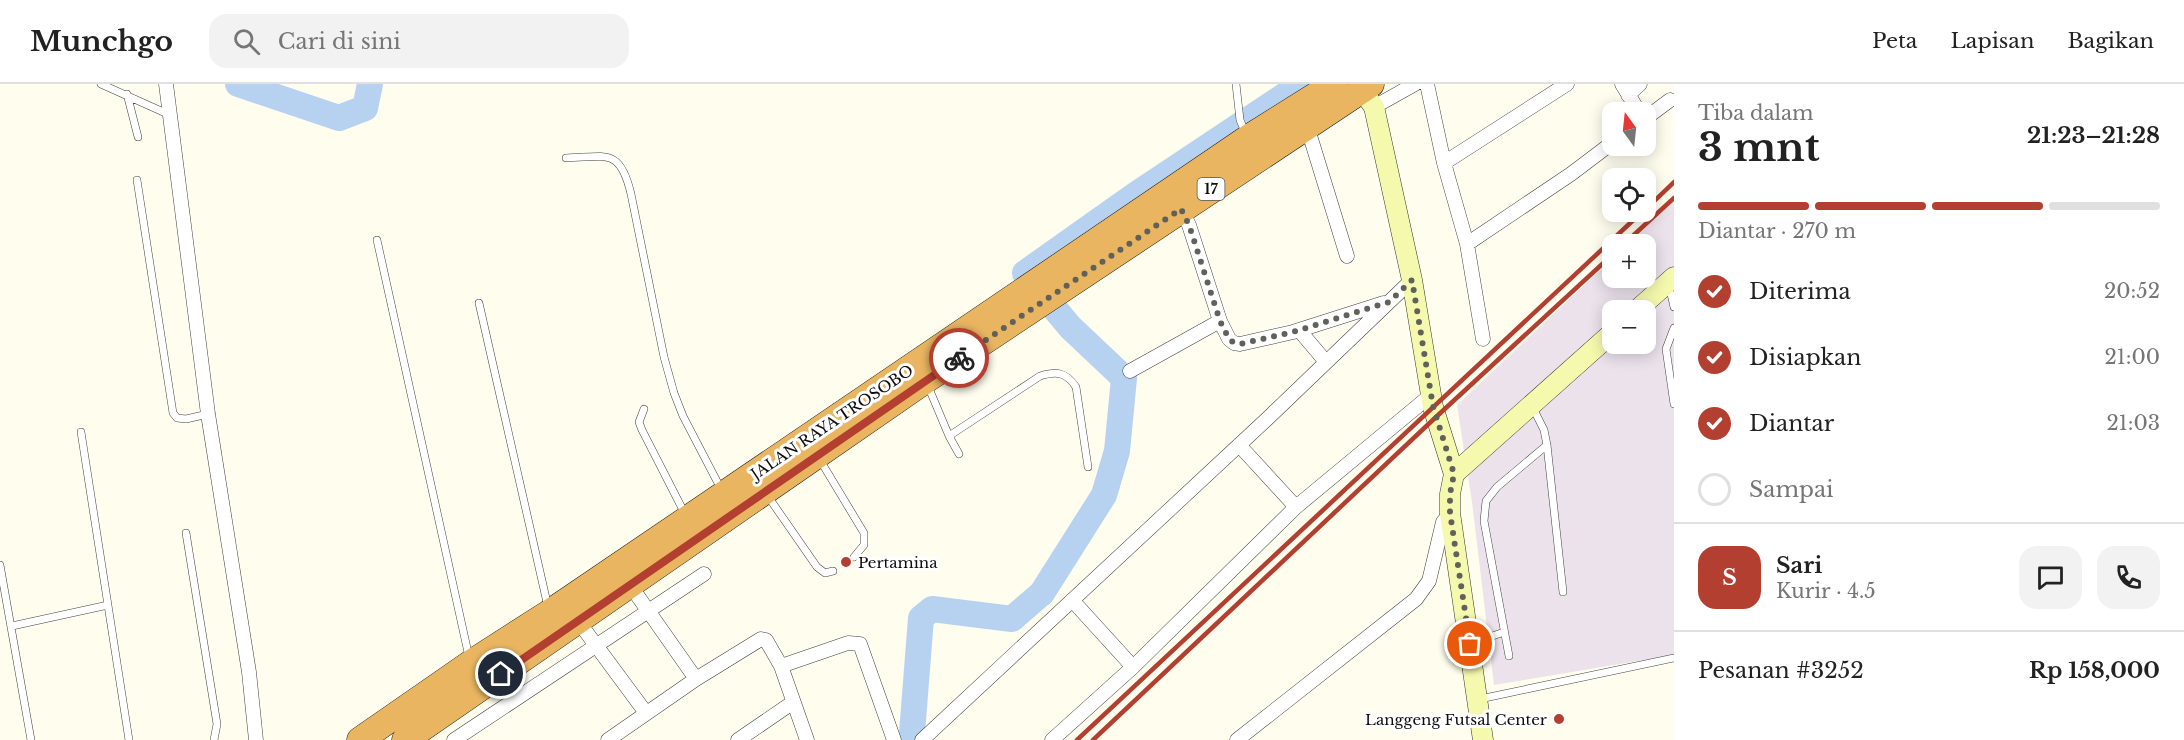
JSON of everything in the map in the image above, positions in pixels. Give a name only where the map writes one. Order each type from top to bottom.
[{"type":"highway","name":"JALAN RAYA TROSOBO","points":[[405,740],[926,381],[1245,131],[1334,84]]},
{"type":"highway","name":"JALAN RAYA TROSOBO","points":[[360,740],[723,494],[1039,294],[1181,209],[1307,126],[1369,94]]},
{"type":"street","points":[[166,84],[208,414],[249,672],[256,740]]},
{"type":"street","points":[[1415,84],[1369,94],[1412,280],[1431,395],[1454,474],[1450,494],[1450,513],[1483,740]]},
{"type":"street","points":[[1426,84],[1444,163],[1467,244],[1483,339]]},
{"type":"street","points":[[1444,163],[1567,84]]},
{"type":"street","points":[[1625,90],[1640,84]]},
{"type":"street","points":[[1656,110],[1670,100]]},
{"type":"street","points":[[1307,126],[1347,256]]},
{"type":"street","points":[[1467,244],[1602,151]]},
{"type":"street","points":[[1181,209],[1189,225],[1220,321],[1229,339],[1234,343],[1240,344],[1299,330],[1389,302]]},
{"type":"street","points":[[923,739],[1239,445],[1412,280]]},
{"type":"street","points":[[1648,300],[1670,281]]},
{"type":"street","points":[[1130,371],[1220,321]]},
{"type":"street","points":[[1299,330],[1326,362]]},
{"type":"street","points":[[1454,474],[1602,342]]},
{"type":"street","points":[[1052,740],[1133,667],[1296,507],[1431,395]]},
{"type":"street","points":[[1239,445],[1296,507]]},
{"type":"street","points":[[1237,740],[1416,599],[1429,581],[1443,522],[1450,513]]},
{"type":"street","points":[[454,740],[704,574]]},
{"type":"street","points":[[630,585],[696,679]]},
{"type":"street","points":[[1072,600],[1133,667]]},
{"type":"street","points":[[578,621],[646,714]]},
{"type":"street","points":[[608,740],[696,679],[761,639],[766,640],[781,666],[792,703],[807,740]]},
{"type":"street","points":[[781,666],[848,643],[860,645],[863,648],[894,740]]},
{"type":"street","points":[[738,740],[792,703]]},
{"type":"lane","points":[[101,84],[127,94],[170,116]]},
{"type":"lane","points":[[1236,84],[1245,131]]},
{"type":"lane","points":[[127,94],[138,137]]},
{"type":"lane","points":[[566,158],[608,157],[616,160],[622,168],[628,181],[664,357],[674,393],[683,416],[723,494]]},
{"type":"lane","points":[[137,180],[173,413],[177,418],[184,419],[208,414]]},
{"type":"lane","points":[[377,240],[471,663]]},
{"type":"lane","points":[[1670,281],[1674,307]]},
{"type":"lane","points":[[479,303],[549,613]]},
{"type":"lane","points":[[1674,328],[1666,349],[1674,404]]},
{"type":"lane","points":[[949,436],[1040,376],[1054,372],[1062,373],[1070,378],[1076,387],[1088,467]]},
{"type":"lane","points":[[926,381],[959,454]]},
{"type":"lane","points":[[1532,406],[1544,430],[1547,445],[1563,592]]},
{"type":"lane","points":[[644,409],[640,417],[642,430],[687,519]]},
{"type":"lane","points":[[81,432],[129,740]]},
{"type":"lane","points":[[1509,656],[1484,521],[1486,501],[1497,487],[1547,445]]},
{"type":"lane","points":[[817,455],[864,533],[864,545],[854,557]]},
{"type":"lane","points":[[764,492],[817,567],[825,573],[832,572]]},
{"type":"lane","points":[[186,533],[217,724],[214,740]]},
{"type":"lane","points":[[0,565],[31,740]]},
{"type":"lane","points":[[12,626],[108,605]]},
{"type":"lane","points":[[1470,644],[1504,632]]},
{"type":"lane","points":[[1477,700],[1674,658]]},
{"type":"shaded area","points":[[1674,201],[1674,655],[1494,685],[1472,502],[1457,405],[1602,268],[1602,288],[1656,288],[1656,234],[1639,234],[1652,222],[1656,222],[1656,218]]},
{"type":"waterway","points":[[238,84],[339,118],[365,108],[370,84]]},
{"type":"waterway","points":[[914,740],[912,733],[921,618],[932,609],[1012,619],[1042,593],[1104,495],[1117,451],[1124,378],[1070,327],[1025,273],[1135,195],[1302,84]]},
{"type":"railway","points":[[1656,199],[1674,182]]},
{"type":"railway","points":[[1635,234],[1674,198]]},
{"type":"railway","points":[[1077,740],[1631,222]]},
{"type":"railway","points":[[1093,740],[1602,264]]},
{"type":"way so far","points":[[959,358],[1181,209],[1189,225],[1220,321],[1229,339],[1234,343],[1240,344],[1293,332],[1389,302],[1412,280],[1433,406],[1454,474],[1450,494],[1450,513],[1470,644]]},
{"type":"place","name":"Pertamina","points":[[846,562]]},
{"type":"place","name":"Langgeng Futsal Center","points":[[1559,719]]},
{"type":"route","points":[[501,674],[959,358]]}]
